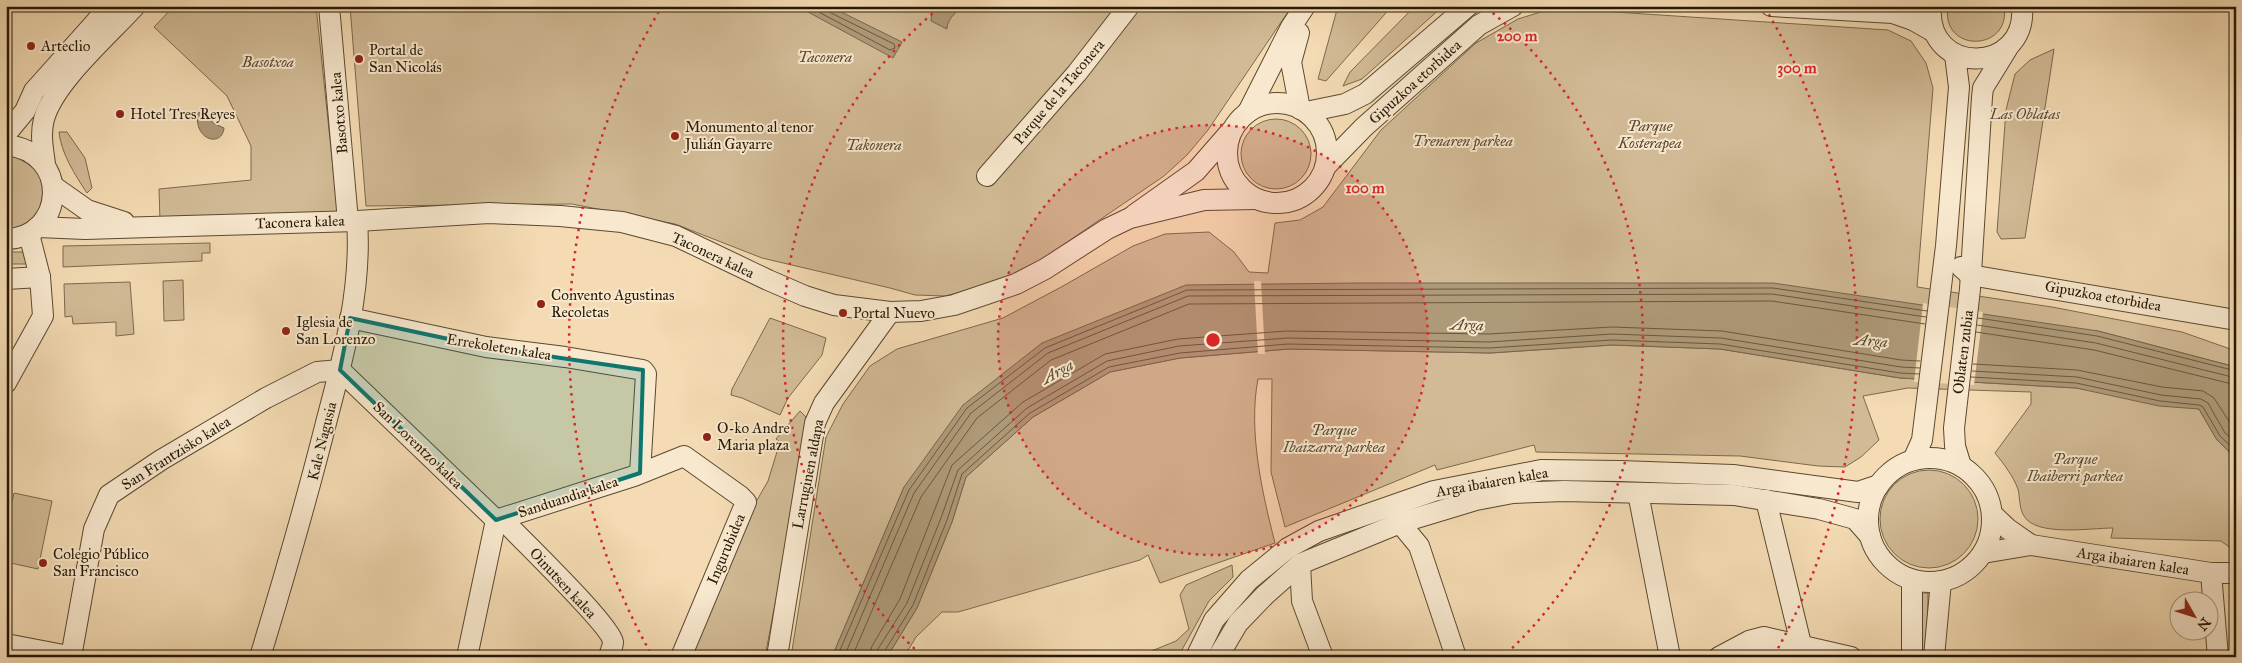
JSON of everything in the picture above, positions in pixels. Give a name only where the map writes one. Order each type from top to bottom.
[{"type":"street","points":[[45,164],[34,153],[9,140],[12,129],[25,111],[34,91],[110,6]]},
{"type":"street","points":[[6,383],[43,316],[34,230],[48,215],[53,201],[53,186],[45,164],[42,138],[48,106],[72,73],[135,6]]},
{"type":"street","name":"Basotxo kalea","points":[[329,6],[352,221]]},
{"type":"street","name":"Parque de la Taconera","points":[[987,176],[1078,73],[1129,6]]},
{"type":"street","points":[[1248,112],[1268,104],[1290,105],[1303,110],[1315,120],[1326,142],[1325,166],[1314,187],[1293,201],[1280,203],[1256,199],[1242,189],[1232,176],[1227,160],[1228,144],[1233,128],[1248,112],[1291,27],[1305,6]]},
{"type":"street","points":[[1303,110],[1291,62],[1299,33],[1317,6]]},
{"type":"street","name":"Gipuzkoa etorbidea","points":[[1303,110],[1345,104],[1365,94],[1468,6]]},
{"type":"street","name":"Gipuzkoa etorbidea","points":[[1325,166],[1364,127],[1479,25],[1512,6]]},
{"type":"street","points":[[1771,6],[1892,13],[1913,20],[1934,32]]},
{"type":"street","points":[[1931,6],[1930,17],[1934,32],[1942,45],[1955,55],[1972,60],[1990,58],[2007,49]]},
{"type":"street","points":[[1970,283],[1983,88],[2018,35],[2023,18],[2022,6]]},
{"type":"street","points":[[1955,55],[1959,87],[1946,246],[1970,283]]},
{"type":"street","name":"Taconera kalea","points":[[1130,218],[1147,204],[1196,171],[1233,128]]},
{"type":"street","name":"Taconera kalea","points":[[53,186],[87,210],[112,219],[150,228]]},
{"type":"street","name":"Taconera kalea","points":[[6,239],[34,230],[352,221],[488,213],[560,216],[622,222],[676,236],[805,296],[848,307],[890,312],[921,311],[954,306],[1016,284],[1045,269],[1108,229],[1130,218],[1204,200],[1256,199]]},
{"type":"street","name":"Kale Nagusia","points":[[260,657],[304,511],[340,370],[350,318],[358,240],[352,221]]},
{"type":"street","name":"Oblaten zubia","points":[[1914,460],[1922,440],[1946,246]]},
{"type":"street","points":[[6,279],[40,277]]},
{"type":"street","name":"Gipuzkoa etorbidea","points":[[1970,283],[2236,320]]},
{"type":"street","name":"Oblaten zubia","points":[[1961,466],[1956,446],[1955,412],[1970,283]]},
{"type":"street","name":"Larruginen aldapa","points":[[777,657],[815,423],[824,403],[890,312]]},
{"type":"street","name":"Errekoleten kalea","points":[[350,318],[486,348],[640,368],[646,374],[640,473]]},
{"type":"street","name":"San Lorentzo kalea","points":[[340,370],[496,520]]},
{"type":"street","name":"San Frantzisko kalea","points":[[72,656],[94,529],[108,495],[161,460],[266,398],[317,372],[340,370]]},
{"type":"street","name":"Ingurubidea","points":[[640,473],[684,456],[746,502],[681,657]]},
{"type":"street","points":[[1930,458],[1946,460],[1961,466],[1974,476],[1984,489],[1992,514],[1990,536],[1983,553],[1972,566],[1957,576],[1941,581],[1926,582],[1912,580],[1893,570],[1879,555],[1870,536],[1868,519],[1871,501],[1879,485],[1888,474],[1914,460],[1930,458]]},
{"type":"street","name":"Arga ibaiaren kalea","points":[[1196,657],[1214,620],[1249,580],[1290,551],[1319,531],[1434,491],[1541,470],[1733,475],[1858,492],[1879,485]]},
{"type":"street","name":"Sanduandia kalea","points":[[496,520],[640,473]]},
{"type":"street","name":"Arga ibaiaren kalea","points":[[1218,657],[1238,623],[1265,595],[1290,551],[1400,523],[1476,500],[1513,493],[1564,491],[1734,494],[1820,509],[1855,519],[1870,536]]},
{"type":"street","points":[[1638,493],[1670,657]]},
{"type":"street","points":[[1766,500],[1794,650]]},
{"type":"street","name":"Arga ibaiaren kalea","points":[[1992,514],[2008,529],[2031,545]]},
{"type":"street","points":[[467,657],[496,520]]},
{"type":"street","name":"Oinutsen kalea","points":[[496,520],[509,526],[585,604],[610,634],[613,642],[609,657]]},
{"type":"street","points":[[1400,523],[1418,546],[1456,657]]},
{"type":"street","name":"Arga ibaiaren kalea","points":[[1983,553],[2031,545],[2211,573],[2236,573]]},
{"type":"street","points":[[1290,551],[1302,601],[1323,657]]},
{"type":"street","points":[[2211,573],[2218,657]]},
{"type":"street","points":[[1912,580],[1912,657]]},
{"type":"street","points":[[1934,657],[1941,581]]},
{"type":"street","points":[[1726,654],[1749,641],[1764,637],[1794,650],[1851,657]]},
{"type":"street","points":[[6,644],[72,656]]},
{"type":"highlighted area","points":[[350,318],[486,347],[643,370],[640,473],[496,520],[340,370]]},
{"type":"green space","name":"Basotxoa","points":[[174,6],[316,6],[338,216],[160,221],[159,189],[251,180],[251,146],[227,96],[154,27]]},
{"type":"green space","name":"Takonera","points":[[350,6],[1292,6],[1208,130],[1187,155],[1164,176],[1035,264],[990,285],[945,296],[915,295],[762,258],[675,224],[572,204],[366,206]]},
{"type":"green space","points":[[1338,6],[1392,6],[1326,81],[1318,79]]},
{"type":"green space","points":[[1415,6],[1443,6],[1362,79],[1343,86],[1350,72]]},
{"type":"green space","points":[[1948,6],[2004,6],[2004,21],[1998,32],[1988,39],[1976,41],[1964,39],[1954,33],[1948,22]]},
{"type":"green space","points":[[1569,9],[1888,30],[1911,41],[1926,63],[1933,88],[1917,287],[2052,307],[2182,332],[2236,351],[2236,367],[2098,331],[1181,287],[904,487],[832,657],[791,657],[826,437],[843,404],[870,366],[897,349],[1003,318],[1133,246],[1165,234],[1209,232],[1234,252],[1249,272],[1268,273],[1275,223],[1300,220],[1323,207],[1381,130],[1476,43],[1518,19],[1544,11]]},
{"type":"green space","name":"Las Oblatas","points":[[2054,49],[2025,238],[2001,239],[1997,232],[2006,110],[2015,74],[2030,60]]},
{"type":"green space","points":[[1276,119],[1289,122],[1301,129],[1308,141],[1311,154],[1308,167],[1301,179],[1289,186],[1276,189],[1263,186],[1251,179],[1244,167],[1241,154],[1244,141],[1251,129],[1263,122]]},
{"type":"green space","points":[[59,132],[67,132],[85,158],[92,188],[87,193],[66,156]]},
{"type":"green space","points":[[6,155],[25,161],[37,170],[43,184],[43,193],[36,217],[26,226],[6,231]]},
{"type":"green space","points":[[210,243],[210,253],[202,253],[202,261],[63,267],[63,246]]},
{"type":"green space","points":[[6,252],[25,252],[27,264],[6,264]]},
{"type":"green space","points":[[183,280],[184,320],[164,321],[163,281]]},
{"type":"green space","points":[[130,282],[134,334],[116,336],[116,322],[73,324],[72,316],[65,317],[64,284]]},
{"type":"green space","points":[[770,318],[826,338],[822,355],[788,398],[780,415],[731,395],[732,389]]},
{"type":"green space","points":[[1612,345],[1720,349],[1900,378],[2076,388],[2199,409],[2217,440],[2236,458],[2236,552],[2221,541],[2111,538],[2113,528],[2065,530],[2040,527],[2030,523],[2022,513],[2018,489],[2014,479],[1995,453],[2031,404],[2031,392],[1908,388],[1863,396],[1879,440],[1861,457],[1845,467],[1818,466],[1740,456],[1536,452],[1534,445],[1437,470],[1435,465],[1285,527],[1271,472],[1272,379],[1258,379],[1255,419],[1258,461],[1265,503],[1275,543],[1160,583],[1148,555],[1140,560],[958,612],[942,612],[916,637],[904,657],[887,657],[917,608],[952,522],[966,477],[1033,417],[1110,372],[1180,358],[1289,349],[1490,353]]},
{"type":"green space","points":[[800,411],[806,417],[793,509],[765,657],[686,657],[749,514],[768,481],[780,442],[776,439]]},
{"type":"green space","points":[[1929,470],[1948,473],[1964,484],[1975,500],[1978,519],[1975,538],[1964,554],[1948,565],[1929,568],[1910,565],[1894,554],[1883,538],[1880,519],[1883,500],[1894,484],[1910,473]]},
{"type":"green space","points":[[14,493],[52,501],[38,569],[6,562],[6,529]]},
{"type":"green space","points":[[1232,565],[1233,577],[1209,601],[1178,657],[1137,657],[1176,641],[1189,629],[1180,595],[1186,585]]},
{"type":"green space","points":[[1922,593],[1928,593],[1927,657],[1922,657]]},
{"type":"water","points":[[809,6],[829,6],[902,42],[893,58],[808,12]]},
{"type":"water","points":[[932,6],[962,6],[950,19],[947,29],[931,21]]},
{"type":"water","points":[[207,112],[213,123],[224,128],[218,138],[208,138],[200,130],[198,113]]},
{"type":"water","name":"Arga","points":[[1773,283],[2098,331],[2236,367],[2236,458],[2217,440],[2199,409],[2159,406],[2076,388],[1900,378],[1720,349],[1612,345],[1490,353],[1289,349],[1180,358],[1110,372],[1033,417],[966,477],[952,522],[917,608],[887,657],[832,657],[904,487],[963,405],[1042,343],[1186,285]]},
{"type":"pier","points":[[1254,281],[1261,281],[1265,354],[1258,354]]},
{"type":"pier","points":[[1923,303],[1983,312],[1974,385],[1914,382]]},
{"type":"place","name":"Arteclio","points":[[31,46]]},
{"type":"place","name":"Portal de San Nicolás","points":[[359,59]]},
{"type":"place","name":"Hotel Tres Reyes","points":[[120,114]]},
{"type":"place","name":"Monumento al tenor Julián Gayarre","points":[[675,136]]},
{"type":"place","name":"Convento Agustinas Recoletas","points":[[541,304]]},
{"type":"place","name":"Portal Nuevo","points":[[843,313]]},
{"type":"place","name":"Iglesia de San Lorenzo","points":[[286,331]]},
{"type":"place","name":"O-ko Andre Maria plaza","points":[[707,437]]},
{"type":"place","name":"Colegio Público San Francisco","points":[[43,563]]},
{"type":"park label","name":"Taconera","points":[[825,57]]},
{"type":"park label","name":"Parque Kosterapea","points":[[1650,134]]},
{"type":"park label","name":"Trenaren parkea","points":[[1463,141]]},
{"type":"park label","name":"Parque Ibaizarra parkea","points":[[1334,438]]},
{"type":"park label","name":"Parque Ibaiberri parkea","points":[[2075,468]]}]
